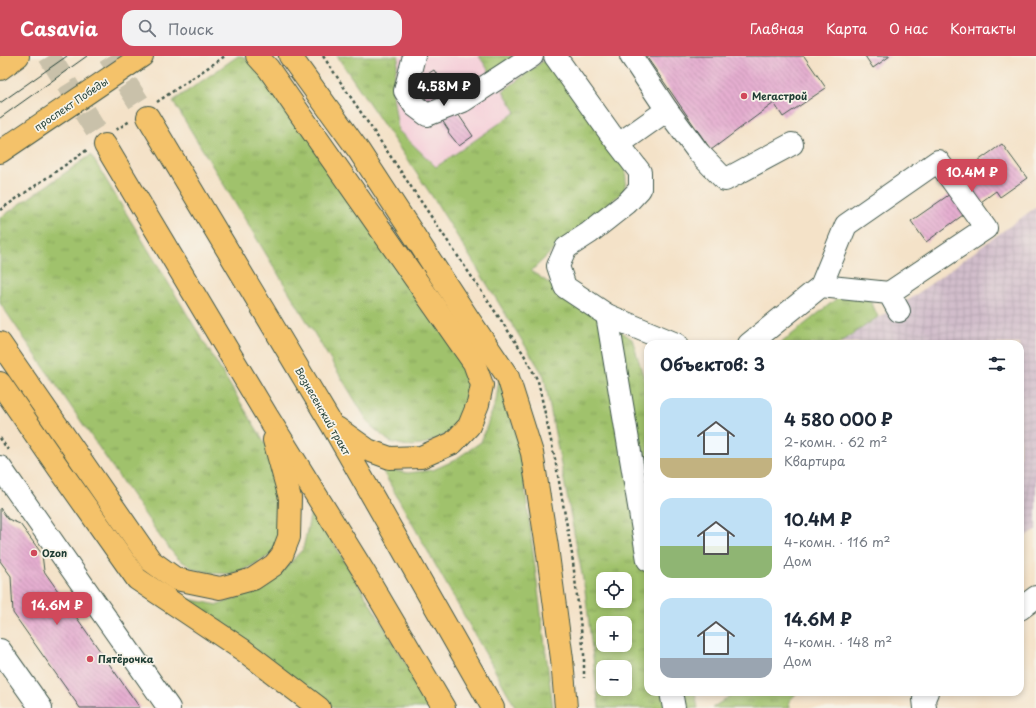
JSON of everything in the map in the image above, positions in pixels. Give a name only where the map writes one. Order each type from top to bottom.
[{"type":"main road","points":[[0,69],[18,56]]},
{"type":"main road","name":"проспект Победы","points":[[1,152],[142,56]]},
{"type":"main road","points":[[257,56],[268,68],[474,363],[482,385],[478,404],[469,426],[453,443],[421,457],[390,458],[368,450],[332,425]]},
{"type":"main road","points":[[290,56],[359,151],[463,312],[508,377],[532,453],[547,547],[562,659],[566,708]]},
{"type":"main road","name":"Вознесенский тракт","points":[[148,118],[332,425],[493,708]]},
{"type":"main road","points":[[105,145],[267,416],[364,572],[444,708]]},
{"type":"main road","points":[[0,343],[151,561],[176,579],[220,588],[253,579],[274,565],[282,555],[290,537],[290,498],[267,416]]},
{"type":"main road","points":[[0,382],[137,579],[243,650],[319,708]]},
{"type":"lane","points":[[414,56],[405,91],[415,106],[427,115],[463,101],[532,56]]},
{"type":"lane","points":[[555,56],[640,172],[640,189],[627,203],[589,233],[566,248],[558,266],[565,287],[607,315],[666,340]]},
{"type":"lane","points":[[631,56],[667,110],[699,153],[725,180],[792,144]]},
{"type":"lane","points":[[619,144],[667,110]]},
{"type":"lane","points":[[754,340],[821,286],[846,225],[938,161],[986,228],[894,302],[821,286]]},
{"type":"lane","points":[[607,315],[644,536]]},
{"type":"lane","points":[[0,467],[169,708]]},
{"type":"lane","points":[[1024,606],[1036,597]]},
{"type":"lane","points":[[0,650],[41,708]]},
{"type":"lane","points":[[672,696],[674,708]]},
{"type":"lane","points":[[925,696],[924,699],[925,708]]},
{"type":"shaded area","points":[[399,56],[539,56],[543,61],[503,91],[516,112],[435,167],[398,130],[392,88]]},
{"type":"shaded area","points":[[1036,207],[1036,530],[1024,538],[1024,340],[844,340],[910,299]]},
{"type":"green space","points":[[238,56],[241,56],[260,66],[456,348],[472,383],[469,408],[452,432],[422,445],[408,446],[390,442],[370,425],[173,101]]},
{"type":"green space","points":[[337,56],[399,56],[392,88],[398,130],[436,167],[516,112],[503,91],[543,61],[552,64],[625,168],[626,180],[624,191],[566,238],[531,271],[632,339],[644,378],[644,696],[696,696],[698,708],[599,708],[598,696],[632,696],[632,660],[596,660],[596,683],[585,590],[544,376],[436,202]]},
{"type":"green space","points":[[479,56],[516,56],[491,74]]},
{"type":"green space","points":[[91,155],[297,496],[296,513],[269,556],[233,574],[212,573],[194,569],[177,558],[161,538],[0,303],[0,218]]},
{"type":"green space","points":[[841,295],[869,297],[878,317],[844,340],[785,340]]},
{"type":"green space","points":[[499,378],[515,429],[522,465],[553,708],[516,708],[381,468],[408,473],[433,470],[453,461],[481,442],[496,401]]},
{"type":"green space","points":[[312,507],[433,708],[334,708],[174,596],[218,605],[255,591],[279,575],[303,549]]},
{"type":"green space","points":[[730,696],[794,696],[789,701],[790,708],[712,708]]},
{"type":"building","name":"Мегастрой","points":[[646,56],[804,56],[826,88],[783,117],[774,103],[711,150]]},
{"type":"building","points":[[865,56],[890,56],[873,68]]},
{"type":"building","points":[[434,70],[456,106],[454,108],[473,136],[459,146],[448,132],[449,131],[440,117],[438,118],[415,82]]},
{"type":"building","points":[[1002,144],[1027,178],[1000,197],[996,191],[926,242],[911,221],[982,172],[975,163]]},
{"type":"building","points":[[0,508],[8,519],[20,524],[42,554],[44,571],[140,708],[80,708],[13,613],[11,576],[0,561]]},
{"type":"tunnel","points":[[49,56],[105,145]]},
{"type":"tunnel","points":[[109,56],[148,117]]},
{"type":"tram line","points":[[0,103],[67,56]]},
{"type":"tram line","points":[[0,118],[87,56]]},
{"type":"place","name":"Мегастрой","points":[[744,96]]},
{"type":"place","name":"Ozon","points":[[34,553]]},
{"type":"place","name":"Пятёрочка","points":[[90,659]]}]
